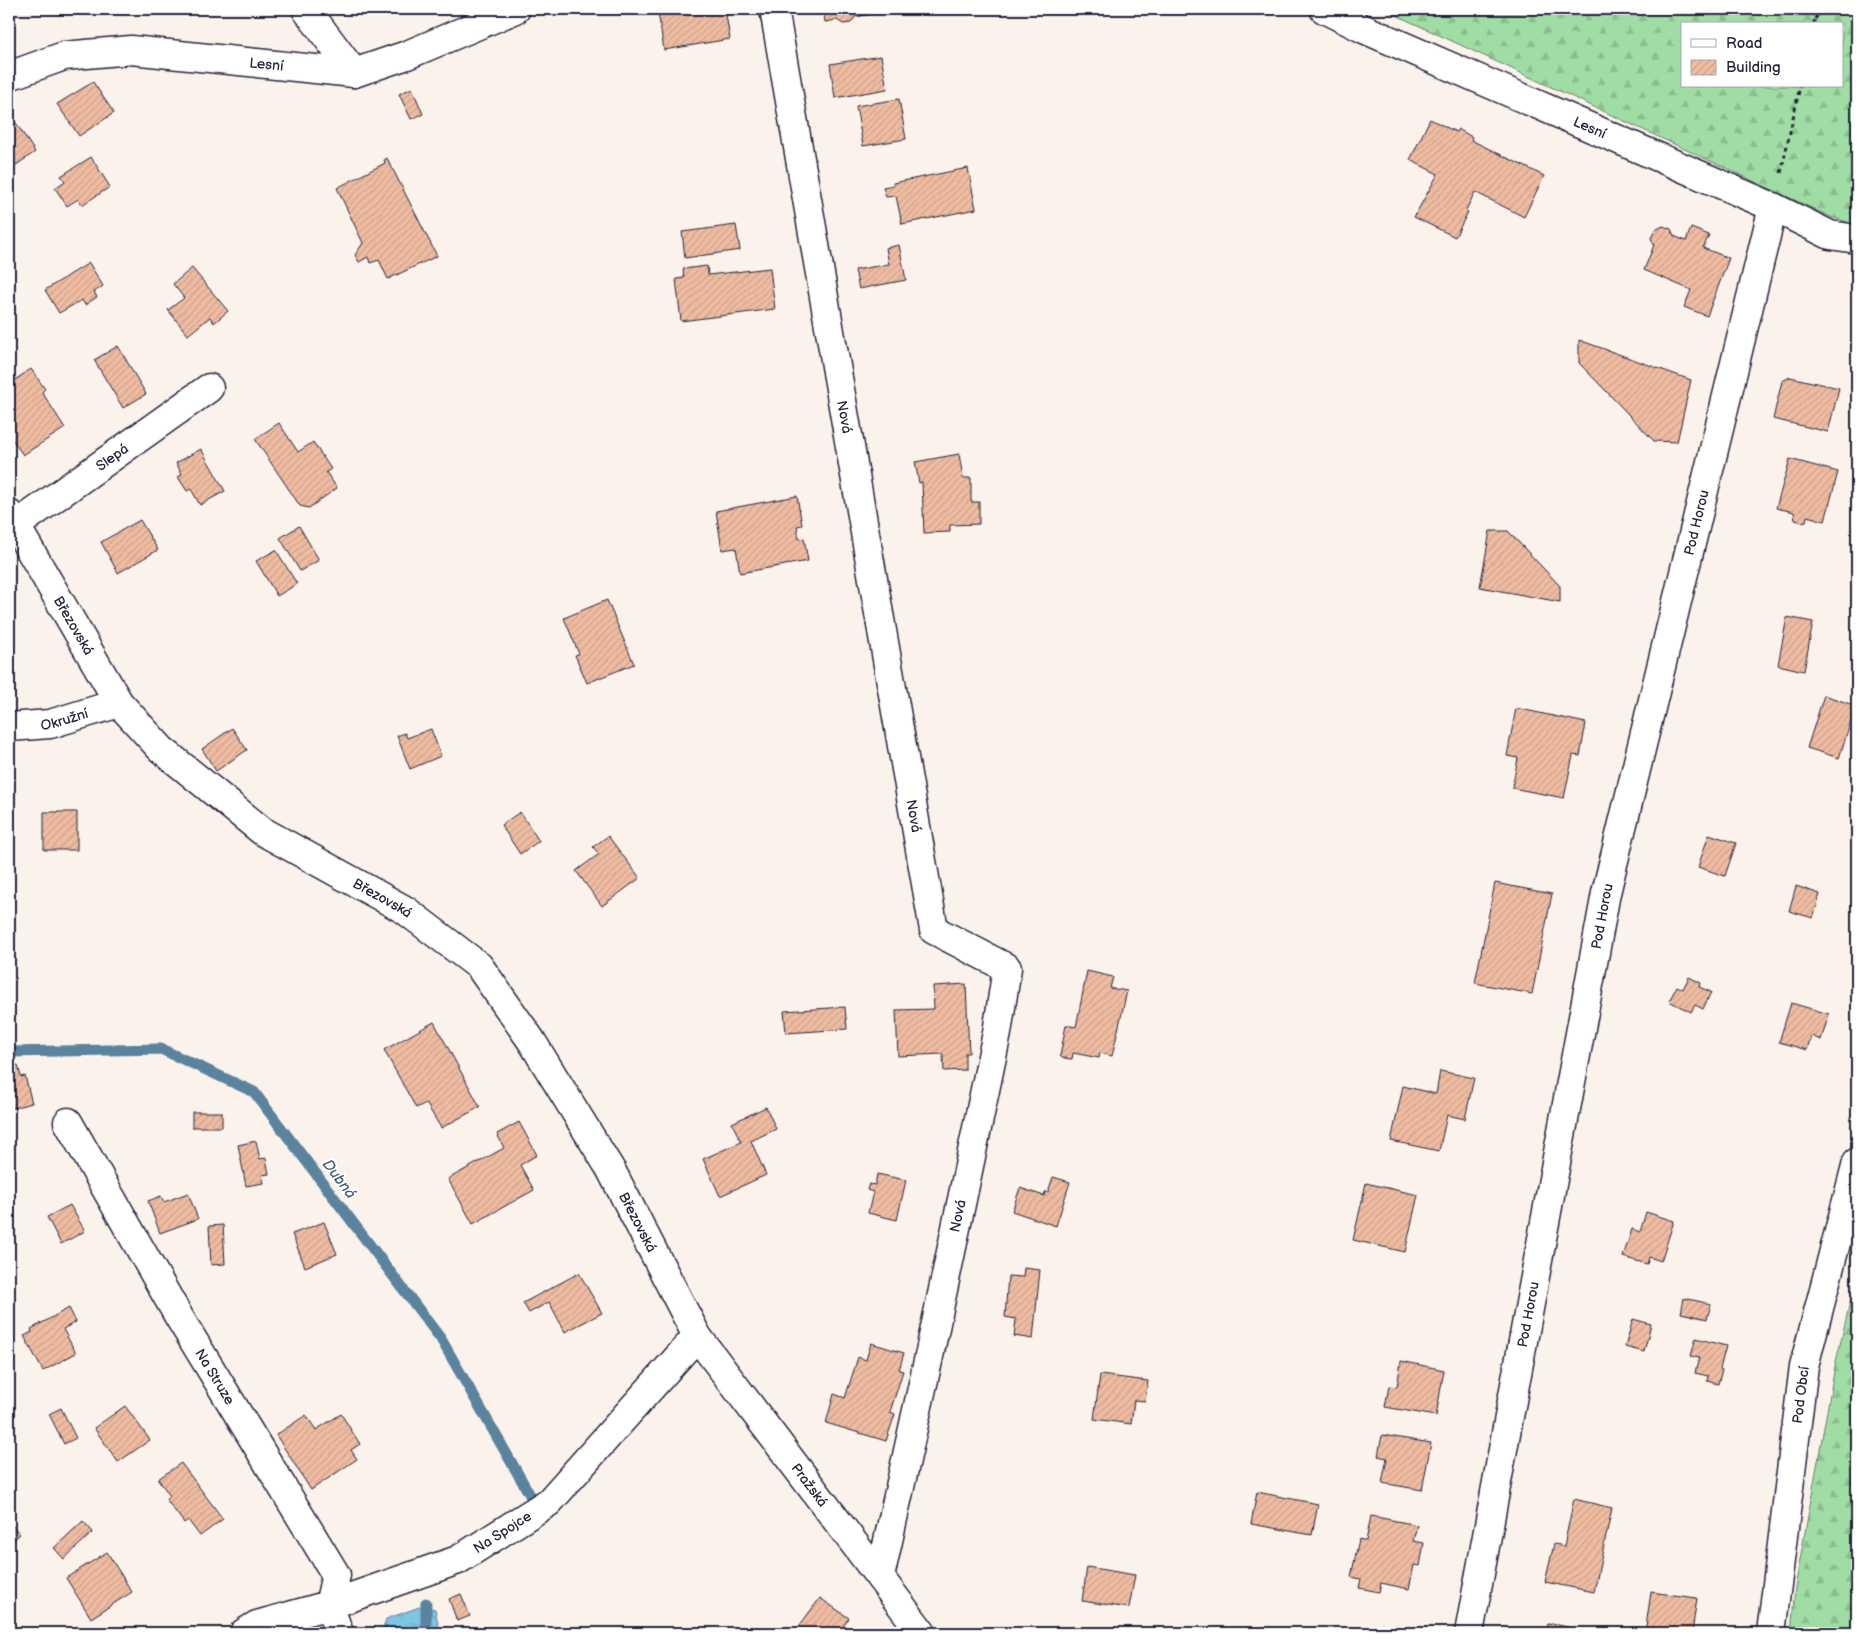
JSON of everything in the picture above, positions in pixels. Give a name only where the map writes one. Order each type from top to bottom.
[{"type":"street","points":[[306,9],[354,74]]},
{"type":"street","name":"Lesní","points":[[9,76],[64,56],[131,50],[354,74],[406,56],[516,9]]},
{"type":"street","name":"Nová","points":[[774,9],[934,930],[1007,968],[995,1042],[928,1362],[880,1577]]},
{"type":"street","name":"Lesní","points":[[1324,9],[1364,29],[1773,207],[1830,235],[1857,239]]},
{"type":"street","name":"Pod Horou","points":[[1468,1633],[1606,893],[1773,207]]},
{"type":"street","name":"Slepá","points":[[12,520],[209,388]]},
{"type":"street","name":"Březovská","points":[[12,520],[120,704],[161,749],[262,831],[404,910],[479,966],[531,1040],[611,1170],[697,1336]]},
{"type":"street","name":"Okružní","points":[[9,727],[50,724],[120,704]]},
{"type":"street","name":"Na Struze","points":[[68,1122],[179,1317],[336,1575],[329,1604]]},
{"type":"street","name":"Pod Obcí","points":[[1771,1633],[1804,1366],[1857,1162]]},
{"type":"street","name":"Pražská","points":[[697,1336],[922,1633]]},
{"type":"street","name":"Na Spojce","points":[[244,1633],[257,1625],[329,1604],[458,1560],[549,1502],[697,1336]]},
{"type":"street","points":[[329,1604],[339,1633]]},
{"type":"path","points":[[1814,9],[1815,22]]},
{"type":"path","points":[[1815,22],[1822,9]]},
{"type":"path","points":[[1773,207],[1800,88]]},
{"type":"green space","points":[[1383,9],[1857,9],[1857,225],[1831,217]]},
{"type":"green space","points":[[1857,1272],[1857,1633],[1791,1633],[1795,1588],[1835,1366]]},
{"type":"water","points":[[422,1606],[435,1609],[440,1633],[384,1633],[383,1628],[386,1619]]},
{"type":"building","points":[[9,9],[17,9],[9,15]]},
{"type":"building","points":[[660,9],[725,9],[730,39],[664,50],[658,12]]},
{"type":"building","points":[[823,9],[871,9],[872,14],[855,17],[851,23],[843,24],[837,20],[825,22]]},
{"type":"building","points":[[881,56],[887,89],[835,98],[830,64]]},
{"type":"building","points":[[93,82],[114,113],[79,136],[57,104]]},
{"type":"building","points":[[412,88],[423,114],[411,119],[399,94]]},
{"type":"building","points":[[899,99],[906,139],[863,146],[856,106]]},
{"type":"building","points":[[9,112],[35,152],[9,170]]},
{"type":"building","points":[[1430,119],[1456,132],[1458,129],[1472,137],[1471,140],[1544,176],[1524,217],[1475,192],[1466,210],[1468,212],[1455,237],[1414,217],[1438,174],[1410,160]]},
{"type":"building","points":[[91,157],[110,187],[82,205],[78,199],[67,206],[55,188],[65,181],[61,176]]},
{"type":"building","points":[[387,158],[437,256],[388,279],[379,260],[370,263],[368,257],[359,262],[355,255],[363,243],[337,188],[385,163],[384,160]]},
{"type":"building","points":[[968,168],[976,209],[902,224],[896,196],[886,197],[883,187],[894,185],[893,183]]},
{"type":"building","points":[[736,225],[740,250],[685,258],[682,232]]},
{"type":"building","points":[[1663,226],[1671,229],[1674,236],[1686,241],[1691,228],[1709,235],[1703,248],[1729,258],[1707,316],[1684,307],[1691,290],[1644,270],[1654,245],[1651,238],[1655,230]]},
{"type":"building","points":[[899,245],[906,280],[859,289],[855,270],[889,264],[886,248]]},
{"type":"building","points":[[89,263],[103,286],[94,292],[97,297],[85,305],[82,300],[59,313],[45,290]]},
{"type":"building","points":[[707,266],[708,275],[770,268],[775,309],[681,321],[676,279],[684,278],[683,269]]},
{"type":"building","points":[[192,268],[228,311],[214,323],[210,317],[188,335],[168,310],[184,298],[173,284]]},
{"type":"building","points":[[1579,340],[1691,380],[1677,442],[1654,441],[1579,363]]},
{"type":"building","points":[[118,346],[146,394],[123,408],[94,360]]},
{"type":"building","points":[[31,369],[45,389],[42,392],[65,428],[23,455],[9,435],[9,410],[12,408],[9,404],[9,384]]},
{"type":"building","points":[[1790,377],[1839,388],[1828,432],[1773,419],[1782,381]]},
{"type":"building","points":[[279,423],[298,452],[313,442],[331,469],[326,472],[337,488],[309,508],[300,506],[255,439]]},
{"type":"building","points":[[201,449],[225,491],[200,505],[191,489],[187,491],[178,477],[182,474],[176,463]]},
{"type":"building","points":[[959,454],[963,478],[971,478],[971,502],[979,502],[979,524],[950,525],[950,532],[924,533],[922,482],[919,483],[915,462]]},
{"type":"building","points":[[1790,459],[1838,472],[1825,521],[1807,516],[1806,521],[1802,522],[1795,520],[1794,512],[1776,508]]},
{"type":"building","points":[[797,496],[802,525],[797,526],[799,539],[804,538],[808,561],[740,573],[736,548],[722,550],[716,511]]},
{"type":"building","points":[[140,520],[158,550],[118,573],[101,542]]},
{"type":"building","points":[[299,526],[319,560],[300,571],[280,538]]},
{"type":"building","points":[[1490,531],[1508,531],[1560,586],[1560,602],[1480,587]]},
{"type":"building","points":[[276,550],[297,584],[277,596],[256,561]]},
{"type":"building","points":[[607,600],[634,664],[587,683],[575,655],[579,654],[564,618]]},
{"type":"building","points":[[1787,617],[1813,622],[1804,671],[1778,665]]},
{"type":"building","points":[[1824,695],[1856,706],[1839,758],[1807,748]]},
{"type":"building","points":[[1516,708],[1586,723],[1580,756],[1573,755],[1564,798],[1512,788],[1518,758],[1507,756]]},
{"type":"building","points":[[232,728],[247,750],[216,771],[202,749]]},
{"type":"building","points":[[431,729],[441,756],[410,769],[397,736],[405,733],[407,738]]},
{"type":"building","points":[[44,812],[77,812],[77,850],[44,850]]},
{"type":"building","points":[[520,812],[539,841],[520,854],[501,825]]},
{"type":"building","points":[[1709,834],[1736,843],[1725,876],[1698,867]]},
{"type":"building","points":[[608,836],[640,878],[602,906],[576,871],[599,854],[593,847]]},
{"type":"building","points":[[1495,883],[1552,894],[1532,994],[1475,983]]},
{"type":"building","points":[[1796,886],[1820,894],[1813,918],[1789,911]]},
{"type":"building","points":[[1087,971],[1113,977],[1110,988],[1127,991],[1112,1056],[1100,1053],[1099,1058],[1073,1053],[1072,1059],[1062,1058],[1060,1056],[1066,1025],[1076,1027]]},
{"type":"building","points":[[1689,977],[1701,983],[1699,987],[1711,992],[1703,1009],[1695,1005],[1691,1012],[1669,1001],[1677,986],[1683,989]]},
{"type":"building","points":[[966,984],[969,1053],[965,1053],[965,1070],[944,1071],[943,1054],[898,1056],[896,1010],[934,1009],[933,986]]},
{"type":"building","points":[[1791,1003],[1829,1014],[1821,1040],[1811,1036],[1807,1050],[1779,1042]]},
{"type":"building","points":[[845,1007],[847,1029],[786,1033],[784,1011]]},
{"type":"building","points":[[434,1022],[480,1107],[441,1128],[426,1103],[416,1108],[384,1050]]},
{"type":"building","points":[[18,1065],[21,1077],[25,1076],[32,1103],[9,1109],[9,1067]]},
{"type":"building","points":[[1440,1071],[1474,1078],[1465,1119],[1447,1115],[1439,1151],[1391,1141],[1403,1086],[1436,1094]]},
{"type":"building","points":[[766,1107],[776,1129],[751,1141],[766,1175],[720,1196],[703,1159],[741,1142],[732,1123]]},
{"type":"building","points":[[192,1112],[222,1112],[222,1127],[192,1127]]},
{"type":"building","points":[[519,1122],[537,1155],[520,1165],[534,1190],[473,1224],[448,1179],[504,1148],[497,1134]]},
{"type":"building","points":[[256,1141],[260,1159],[266,1158],[269,1174],[262,1175],[264,1183],[246,1186],[238,1145]]},
{"type":"building","points":[[877,1174],[906,1180],[897,1220],[868,1213],[873,1192],[867,1190],[869,1184],[875,1185]]},
{"type":"building","points":[[1053,1177],[1070,1182],[1056,1226],[1012,1211],[1020,1188],[1044,1196],[1045,1192],[1048,1192]]},
{"type":"building","points":[[1366,1183],[1418,1195],[1405,1252],[1353,1240]]},
{"type":"building","points":[[188,1193],[198,1219],[160,1233],[148,1201],[161,1196],[164,1202]]},
{"type":"building","points":[[70,1205],[85,1231],[61,1244],[47,1217]]},
{"type":"building","points":[[1646,1212],[1674,1221],[1661,1261],[1649,1257],[1647,1264],[1623,1257],[1632,1229],[1640,1232]]},
{"type":"building","points":[[324,1222],[337,1254],[305,1267],[292,1234]]},
{"type":"building","points":[[223,1225],[225,1264],[211,1265],[209,1226]]},
{"type":"building","points":[[1024,1268],[1040,1270],[1033,1339],[1014,1336],[1016,1319],[1005,1317],[1008,1276],[1023,1277]]},
{"type":"building","points":[[579,1273],[602,1313],[565,1332],[549,1302],[529,1313],[523,1303]]},
{"type":"building","points":[[1684,1298],[1711,1304],[1707,1319],[1681,1313]]},
{"type":"building","points":[[69,1308],[76,1322],[63,1329],[76,1353],[43,1371],[24,1336],[32,1332],[31,1329]]},
{"type":"building","points":[[1633,1319],[1651,1324],[1644,1352],[1625,1347]]},
{"type":"building","points":[[1696,1338],[1726,1346],[1718,1384],[1707,1381],[1708,1376],[1695,1373],[1699,1358],[1691,1356]]},
{"type":"building","points":[[871,1343],[904,1353],[899,1370],[903,1371],[890,1412],[895,1414],[886,1441],[826,1423],[834,1394],[845,1398],[858,1357],[866,1360]]},
{"type":"building","points":[[1401,1361],[1444,1370],[1436,1416],[1385,1407],[1389,1386],[1397,1387]]},
{"type":"building","points":[[1100,1375],[1148,1381],[1145,1401],[1134,1400],[1131,1424],[1094,1419]]},
{"type":"building","points":[[125,1406],[150,1440],[118,1462],[94,1428]]},
{"type":"building","points":[[61,1408],[76,1438],[64,1444],[49,1414]]},
{"type":"building","points":[[341,1414],[360,1444],[351,1450],[357,1459],[311,1490],[276,1435],[306,1415],[316,1430]]},
{"type":"building","points":[[1382,1435],[1431,1443],[1422,1490],[1382,1483],[1387,1458],[1378,1456]]},
{"type":"building","points":[[181,1463],[223,1519],[200,1536],[188,1520],[184,1523],[166,1499],[170,1496],[158,1479]]},
{"type":"building","points":[[1257,1492],[1318,1504],[1312,1535],[1251,1524]]},
{"type":"building","points":[[1574,1499],[1612,1508],[1594,1592],[1545,1582],[1554,1544],[1564,1546]]},
{"type":"building","points":[[1371,1516],[1417,1525],[1413,1541],[1424,1543],[1420,1566],[1414,1565],[1409,1589],[1381,1583],[1379,1592],[1359,1588],[1361,1579],[1351,1577],[1359,1539],[1366,1541]]},
{"type":"building","points":[[83,1521],[93,1532],[64,1559],[54,1548]]},
{"type":"building","points":[[9,1522],[20,1534],[9,1544]]},
{"type":"building","points":[[107,1552],[132,1592],[91,1618],[66,1578]]},
{"type":"building","points":[[1087,1567],[1135,1575],[1129,1608],[1082,1601]]},
{"type":"building","points":[[1651,1592],[1697,1598],[1692,1633],[1645,1633]]},
{"type":"building","points":[[461,1594],[470,1616],[457,1621],[449,1599]]},
{"type":"building","points":[[820,1598],[849,1618],[838,1633],[794,1633]]},
{"type":"building","points":[[1548,1623],[1586,1631],[1586,1633],[1546,1633]]},
{"type":"waterway","name":"Dubná","points":[[9,1052],[161,1049],[254,1092],[441,1339],[534,1502]]},
{"type":"waterway","name":"Dubná","points":[[426,1603],[426,1633]]}]
